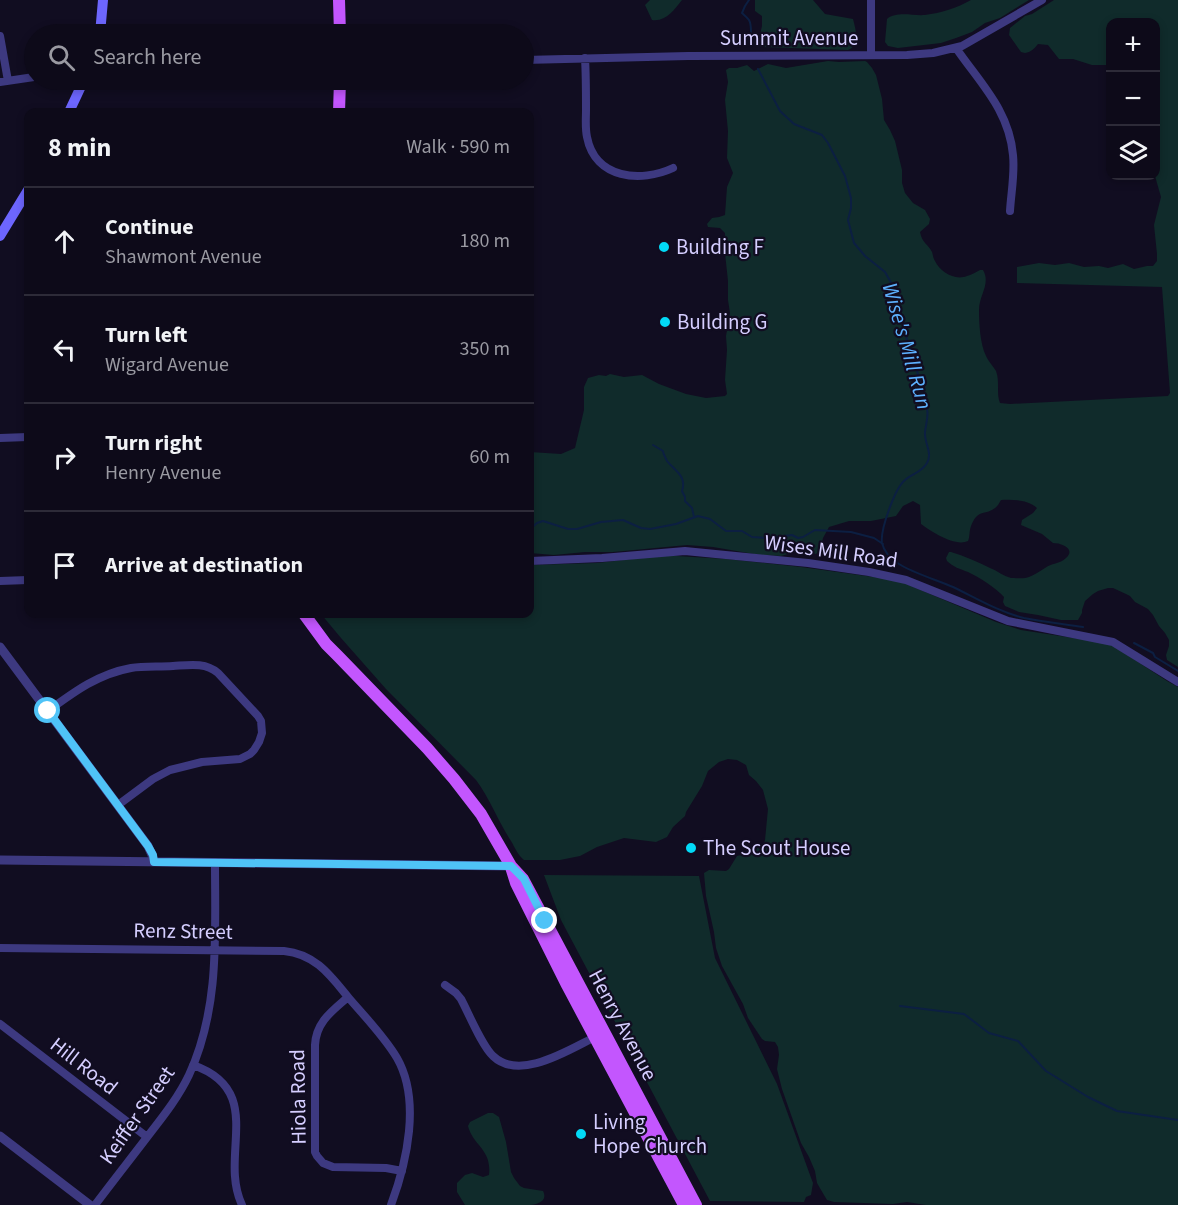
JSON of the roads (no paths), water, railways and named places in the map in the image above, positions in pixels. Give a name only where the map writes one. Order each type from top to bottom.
[{"type":"main road","points":[[101,24],[103,0]]},
{"type":"main road","points":[[339,0],[340,24]]},
{"type":"main road","points":[[71,108],[79,90]]},
{"type":"main road","points":[[339,108],[340,90]]},
{"type":"main road","points":[[2,230],[24,196]]},
{"type":"main road","name":"Henry Avenue","points":[[307,618],[332,650],[427,748],[463,789],[487,824],[511,866],[516,884],[696,1205]]},
{"type":"main road","name":"Henry Avenue","points":[[600,1034],[684,1205]]},
{"type":"street","points":[[871,0],[872,55]]},
{"type":"street","name":"Summit Avenue","points":[[534,60],[919,54],[956,48],[970,42],[1042,0]]},
{"type":"street","points":[[0,36],[4,82],[24,79]]},
{"type":"street","points":[[956,48],[998,106],[1007,127],[1013,161],[1010,211]]},
{"type":"street","points":[[585,58],[586,133],[597,159],[612,171],[630,176],[654,175],[673,168]]},
{"type":"street","points":[[0,438],[24,437]]},
{"type":"street","name":"Wises Mill Road","points":[[534,561],[685,551],[808,563],[869,572],[906,580],[1016,624],[1113,642],[1178,682]]},
{"type":"street","points":[[0,582],[24,580]]},
{"type":"street","points":[[0,647],[148,846],[154,862]]},
{"type":"street","points":[[48,711],[85,685],[111,673],[138,668],[194,665],[205,666],[218,673],[258,716],[262,733],[259,742],[250,754],[240,759],[201,762],[170,770],[153,779],[118,805]]},
{"type":"street","points":[[0,860],[511,866]]},
{"type":"street","name":"Keiffer Street","points":[[95,1205],[178,1095],[193,1065],[204,1034],[214,977],[215,863]]},
{"type":"street","name":"Renz Street","points":[[0,948],[284,951],[312,959],[323,968],[392,1051],[406,1081],[409,1098],[407,1142],[402,1171],[391,1205]]},
{"type":"street","points":[[445,985],[461,999],[489,1052],[503,1063],[523,1065],[540,1063],[600,1034]]},
{"type":"street","name":"Hiola Road","points":[[348,997],[323,1020],[316,1034],[315,1152],[323,1163],[333,1167],[386,1168],[402,1171]]},
{"type":"street","name":"Hill Road","points":[[0,1024],[147,1137]]},
{"type":"street","points":[[193,1065],[219,1079],[234,1102],[236,1186],[242,1205]]},
{"type":"street","points":[[0,1136],[90,1205]]},
{"type":"waterway","name":"Wise's Mill Run","points":[[749,0],[742,13],[750,23],[753,44]]},
{"type":"waterway","name":"Wise's Mill Run","points":[[758,69],[780,111],[794,124],[822,135],[828,143],[845,176],[851,198],[848,220],[854,243],[865,256],[885,272],[893,286],[908,345],[921,383],[917,395],[927,408],[925,436],[929,459],[922,469],[905,480],[897,491],[883,529],[884,549],[893,560],[905,567],[1006,612],[1031,619],[1083,627]]},
{"type":"waterway","points":[[653,445],[663,451],[667,461],[682,478],[685,501],[692,508],[694,517]]},
{"type":"waterway","points":[[534,526],[543,521],[568,529],[577,529],[601,522],[623,520],[641,528],[650,529],[676,524],[698,516],[710,519],[726,531],[742,531],[752,537],[792,535],[798,538],[815,530],[851,532],[874,538],[883,544]]},
{"type":"waterway","name":"Wise's Mill Run","points":[[1134,643],[1178,671]]},
{"type":"waterway","points":[[900,1006],[964,1014],[989,1033],[1018,1041],[1046,1071],[1088,1097],[1117,1111],[1178,1120]]},
{"type":"place","name":"Building F","points":[[664,247]]},
{"type":"place","name":"Building G","points":[[665,322]]},
{"type":"place","name":"The Scout House","points":[[691,848]]},
{"type":"place","name":"Living Hope Church","points":[[581,1134]]}]
